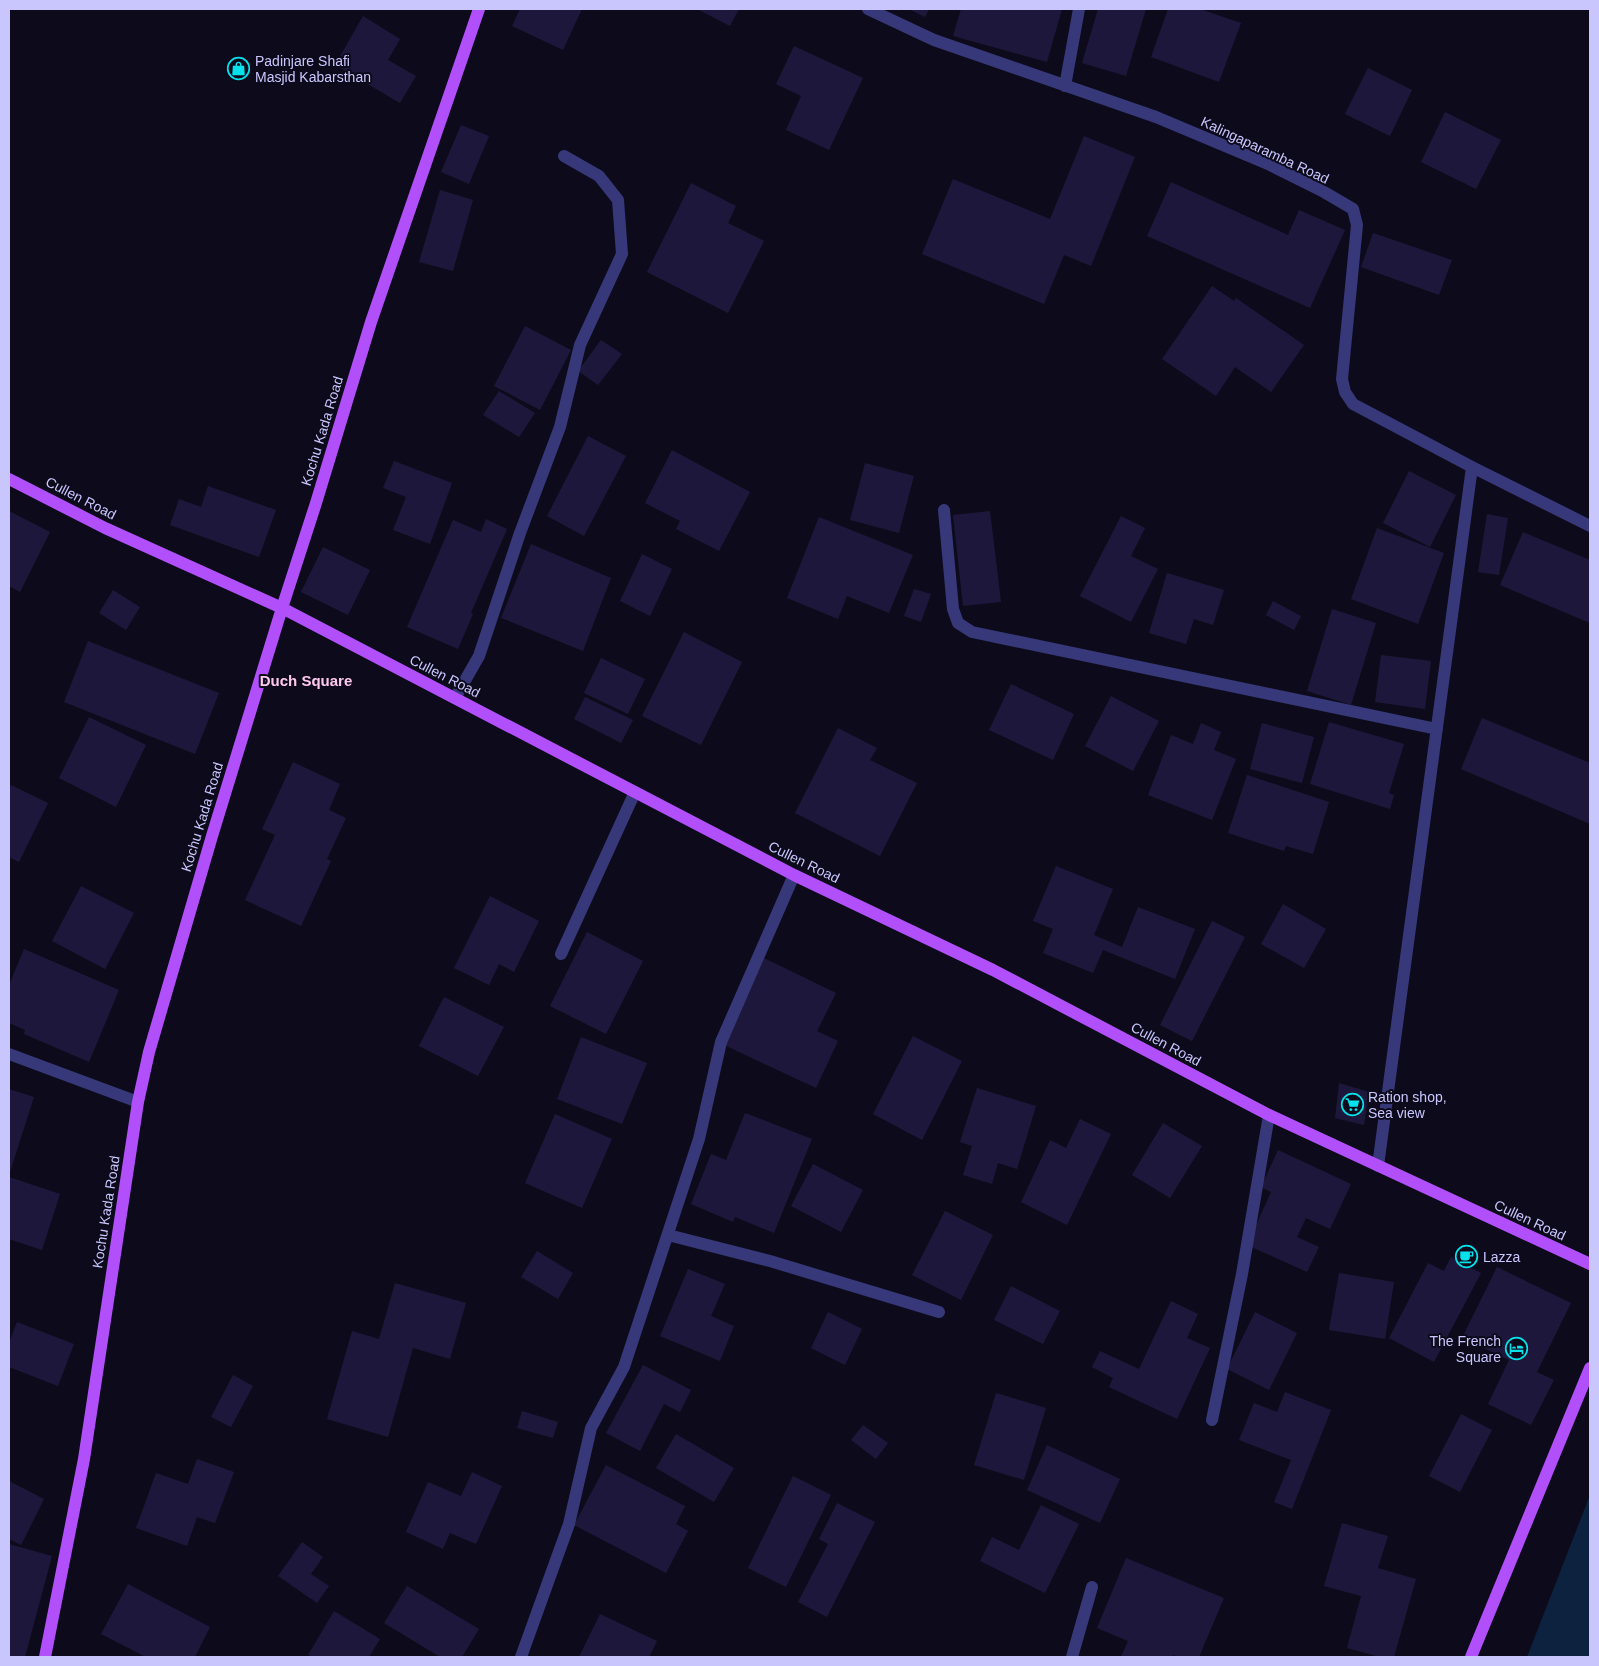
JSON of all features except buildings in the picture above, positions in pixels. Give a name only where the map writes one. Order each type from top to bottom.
[{"type":"main road","name":"Kochu Kada Road","points":[[45,1657],[84,1459],[138,1102],[148,1052],[212,836],[371,322],[479,9]]},
{"type":"main road","name":"Cullen Road","points":[[9,478],[106,528],[282,608],[794,875],[993,970],[1269,1115],[1590,1264]]},
{"type":"main road","points":[[1471,1657],[1590,1368]]},
{"type":"street","name":"Kalingaparamba Road","points":[[868,9],[934,40],[1156,117],[1268,164],[1353,209],[1357,225],[1342,378],[1345,392],[1353,404],[1472,467],[1590,526]]},
{"type":"street","points":[[1065,86],[1079,9]]},
{"type":"street","points":[[455,698],[479,656],[520,533],[560,427],[580,345],[622,254],[618,200],[599,176],[564,156]]},
{"type":"street","points":[[1378,1166],[1472,467]]},
{"type":"street","points":[[944,510],[953,609],[958,623],[972,632],[1437,730]]},
{"type":"street","points":[[561,954],[635,792]]},
{"type":"street","points":[[521,1657],[569,1524],[591,1428],[624,1367],[668,1235],[699,1139],[721,1042],[794,875]]},
{"type":"street","points":[[9,1054],[138,1102]]},
{"type":"street","points":[[1212,1420],[1242,1274],[1269,1115]]},
{"type":"street","points":[[668,1235],[770,1262],[939,1312]]},
{"type":"street","points":[[1072,1657],[1092,1587]]},
{"type":"water","points":[[1590,1495],[1590,1657],[1527,1657]]},
{"type":"place","name":"Padinjare Shafi Masjid Kabarsthan","points":[[239,69]]},
{"type":"place","name":"Ration shop, Sea view","points":[[1352,1105]]},
{"type":"place","name":"Lazza","points":[[1467,1257]]},
{"type":"place","name":"The French Square","points":[[1517,1349]]},
{"type":"district","name":"Duch Square","points":[[306,680]]}]
